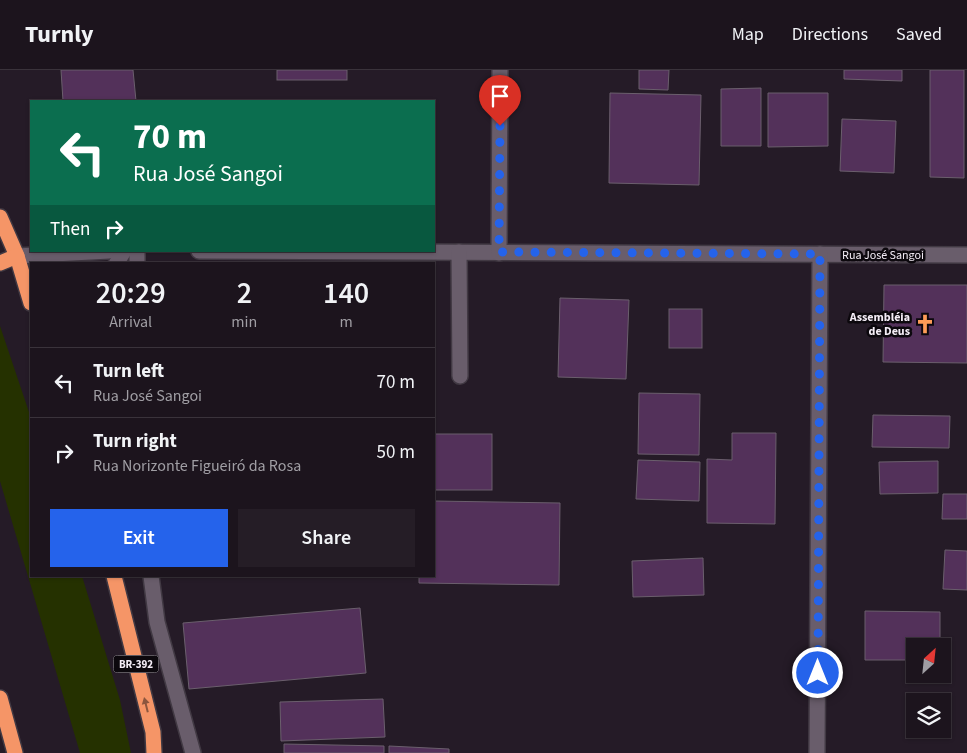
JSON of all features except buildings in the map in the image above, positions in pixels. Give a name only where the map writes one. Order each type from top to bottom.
[{"type":"highway","points":[[0,217],[17,256],[30,300]]},
{"type":"highway","points":[[0,264],[17,256]]},
{"type":"highway","name":"BR-392","points":[[114,577],[153,732],[154,753]]},
{"type":"highway","points":[[0,698],[15,753]]},
{"type":"street","points":[[499,252],[500,70]]},
{"type":"street","points":[[17,256],[91,252]]},
{"type":"street","name":"Rua José Sangoi","points":[[435,252],[967,255]]},
{"type":"street","points":[[459,252],[460,376]]},
{"type":"street","points":[[817,753],[820,254]]},
{"type":"street","points":[[151,577],[157,622],[193,753]]},
{"type":"green space","points":[[0,326],[30,415],[30,577],[82,577],[120,700],[131,753],[80,753],[0,481]]},
{"type":"place","name":"Assembléia de Deus","points":[[925,324]]},
{"type":"route","points":[[500,126],[499,252],[820,254],[818,673]]}]
